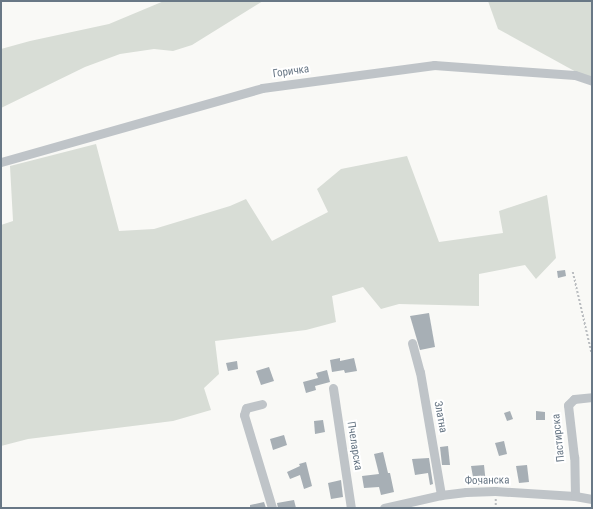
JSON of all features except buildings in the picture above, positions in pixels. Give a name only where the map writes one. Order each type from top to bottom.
[{"type":"street","name":"Горичка","points":[[1,162],[262,88],[434,65],[575,75],[592,81]]},
{"type":"street","name":"Златна","points":[[412,343],[420,372],[441,495]]},
{"type":"street","name":"Пчеларска","points":[[333,388],[351,508]]},
{"type":"street","name":"Пастирска","points":[[575,496],[574,457],[568,405],[574,399],[592,397]]},
{"type":"street","points":[[262,404],[246,408],[244,415],[272,508]]},
{"type":"street","name":"Фочанска","points":[[384,508],[441,495],[495,491],[575,496],[592,499]]},
{"type":"path","points":[[573,272],[592,354]]},
{"type":"shaded area","points":[[164,1],[263,1],[192,45],[173,51],[154,49],[120,54],[85,67],[1,108],[1,49],[30,41],[109,24]]},
{"type":"shaded area","points":[[488,1],[592,1],[592,77],[578,73],[498,29]]},
{"type":"shaded area","points":[[96,144],[119,231],[154,229],[230,206],[246,199],[272,241],[328,212],[317,189],[341,169],[407,156],[439,242],[503,233],[499,211],[547,195],[556,258],[536,279],[525,265],[479,274],[479,306],[399,304],[381,309],[363,287],[332,296],[336,322],[306,330],[215,341],[219,374],[204,388],[211,410],[173,421],[28,439],[1,446],[1,225],[13,221],[10,166]]}]
